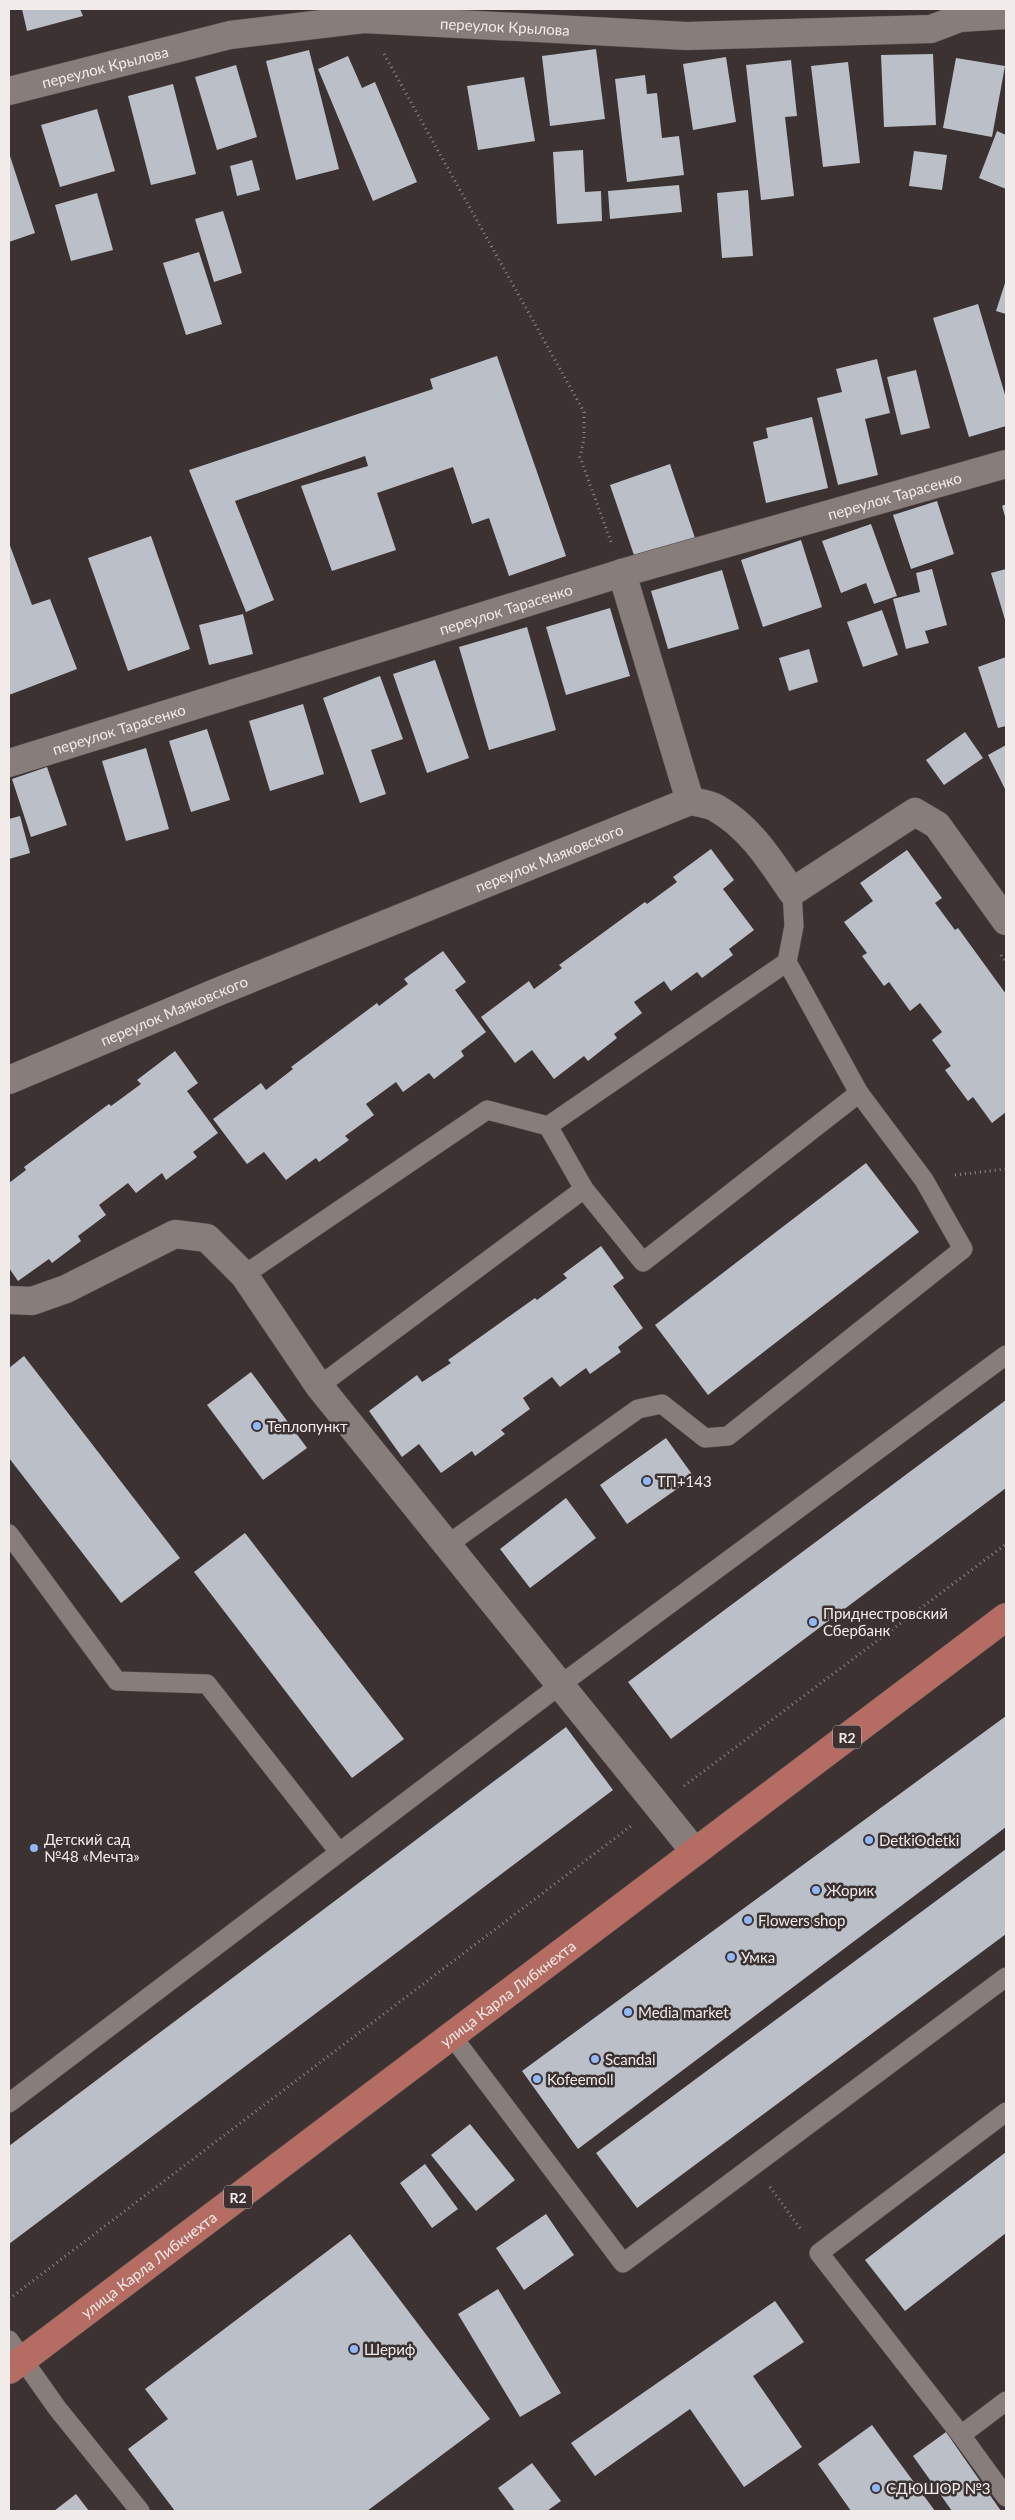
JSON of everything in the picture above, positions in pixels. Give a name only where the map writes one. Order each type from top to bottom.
[{"type":"main road","name":"улица Карла Либкнехта","points":[[14,2356],[452,2036],[1004,1622]]},
{"type":"street","name":"переулок Крылова","points":[[9,91],[230,35],[364,19],[687,36],[931,29],[960,18],[1006,15]]},
{"type":"street","name":"переулок Тарасенко","points":[[9,763],[622,573],[1006,464]]},
{"type":"street","points":[[622,573],[690,801],[715,807],[745,829],[774,865],[792,892],[915,812],[937,826],[1006,921]]},
{"type":"street","name":"переулок Маяковского","points":[[9,1080],[224,989],[690,801]]},
{"type":"street","points":[[9,1300],[32,1301],[66,1289],[175,1234],[207,1238],[244,1275],[320,1386],[695,1852]]},
{"type":"lane","points":[[447,1545],[638,1409],[662,1404],[705,1438],[728,1436],[963,1249],[924,1180],[859,1093],[787,962],[794,926],[792,892]]},
{"type":"lane","points":[[548,1126],[787,962]]},
{"type":"lane","points":[[244,1275],[487,1110],[548,1126],[584,1189],[642,1262],[859,1093]]},
{"type":"lane","points":[[320,1386],[584,1189]]},
{"type":"lane","points":[[9,2103],[560,1685],[1006,1355]]},
{"type":"lane","points":[[9,1534],[117,1681],[206,1684],[339,1852]]},
{"type":"lane","points":[[452,2036],[623,2263],[1006,1977]]},
{"type":"lane","points":[[1006,2112],[819,2253],[961,2435],[1006,2497]]},
{"type":"lane","points":[[14,2356],[140,2511]]},
{"type":"lane","points":[[961,2435],[1006,2401]]},
{"type":"path","points":[[364,19],[584,412],[584,439],[580,457],[622,573]]},
{"type":"path","points":[[924,1180],[1006,1169]]},
{"type":"path","points":[[9,2299],[657,1806],[1006,1544]]},
{"type":"path","points":[[754,2166],[819,2253]]},
{"type":"building","points":[[22,9],[80,9],[83,16],[27,31]]},
{"type":"building","points":[[596,49],[605,119],[550,126],[542,56]]},
{"type":"building","points":[[309,50],[339,169],[296,180],[266,61]]},
{"type":"building","points":[[933,54],[936,125],[884,127],[881,55]]},
{"type":"building","points":[[348,56],[362,88],[375,82],[417,182],[373,201],[318,69]]},
{"type":"building","points":[[726,57],[736,122],[693,130],[683,64]]},
{"type":"building","points":[[956,58],[1005,66],[992,137],[943,128]]},
{"type":"building","points":[[791,60],[797,116],[785,117],[794,196],[761,200],[746,65]]},
{"type":"building","points":[[848,62],[860,163],[823,167],[811,66]]},
{"type":"building","points":[[236,65],[257,137],[217,150],[195,77]]},
{"type":"building","points":[[645,75],[647,94],[657,93],[662,138],[679,136],[684,175],[627,182],[615,79]]},
{"type":"building","points":[[524,77],[535,141],[478,150],[467,86]]},
{"type":"building","points":[[173,84],[196,174],[151,185],[128,96]]},
{"type":"building","points":[[97,109],[115,171],[60,187],[41,125]]},
{"type":"building","points":[[997,131],[1006,135],[1006,189],[979,178]]},
{"type":"building","points":[[583,150],[585,192],[601,191],[602,221],[557,224],[553,152]]},
{"type":"building","points":[[914,151],[947,155],[942,190],[909,186]]},
{"type":"building","points":[[9,153],[35,233],[9,242]]},
{"type":"building","points":[[252,160],[260,190],[237,196],[230,166]]},
{"type":"building","points":[[679,185],[682,212],[610,219],[608,191]]},
{"type":"building","points":[[748,190],[753,256],[722,258],[717,193]]},
{"type":"building","points":[[97,193],[113,250],[71,261],[55,205]]},
{"type":"building","points":[[223,211],[242,273],[214,282],[195,219]]},
{"type":"building","points":[[199,252],[222,324],[186,335],[163,263]]},
{"type":"building","points":[[1006,280],[1006,314],[996,311]]},
{"type":"building","points":[[978,304],[1006,398],[1006,426],[969,437],[933,318]]},
{"type":"building","points":[[497,356],[566,556],[509,576],[489,518],[472,524],[453,467],[377,493],[396,550],[332,571],[301,486],[368,466],[365,456],[235,501],[274,600],[246,612],[189,470],[433,389],[430,379]]},
{"type":"building","points":[[877,359],[890,413],[865,419],[878,475],[838,485],[817,398],[842,392],[836,369]]},
{"type":"building","points":[[916,370],[930,428],[901,435],[887,377]]},
{"type":"building","points":[[812,417],[828,488],[766,503],[753,442],[768,438],[766,428]]},
{"type":"building","points":[[670,464],[696,541],[636,561],[610,485]]},
{"type":"building","points":[[937,501],[954,554],[911,569],[893,515]]},
{"type":"building","points":[[1006,504],[1006,520],[1002,506]]},
{"type":"building","points":[[871,524],[897,596],[874,604],[866,583],[841,593],[822,541]]},
{"type":"building","points":[[151,536],[190,649],[128,671],[88,558]]},
{"type":"building","points":[[801,540],[822,607],[763,627],[741,560]]},
{"type":"building","points":[[9,543],[32,605],[50,599],[77,669],[9,695]]},
{"type":"building","points":[[932,569],[947,625],[925,631],[929,643],[906,649],[893,599],[920,592],[916,573]]},
{"type":"building","points":[[1006,569],[1006,623],[991,573]]},
{"type":"building","points":[[722,570],[739,629],[668,649],[651,591]]},
{"type":"building","points":[[610,608],[630,676],[566,695],[546,627]]},
{"type":"building","points":[[882,610],[898,655],[863,667],[847,622]]},
{"type":"building","points":[[243,614],[253,654],[209,665],[199,625]]},
{"type":"building","points":[[527,627],[556,730],[489,750],[459,647]]},
{"type":"building","points":[[809,649],[818,682],[789,691],[779,658]]},
{"type":"building","points":[[1006,657],[1006,726],[998,728],[978,667]]},
{"type":"building","points":[[435,660],[469,758],[427,773],[393,674]]},
{"type":"building","points":[[380,676],[403,739],[371,750],[386,794],[360,803],[323,698]]},
{"type":"building","points":[[303,704],[324,774],[270,791],[249,721]]},
{"type":"building","points":[[207,729],[230,800],[191,812],[169,741]]},
{"type":"building","points":[[965,732],[983,758],[944,785],[926,760]]},
{"type":"building","points":[[1006,745],[1006,791],[988,755]]},
{"type":"building","points":[[146,748],[169,829],[126,841],[102,761]]},
{"type":"building","points":[[47,767],[67,825],[31,837],[12,779]]},
{"type":"building","points":[[20,816],[30,853],[9,859],[9,819]]},
{"type":"building","points":[[711,849],[734,880],[723,889],[754,930],[729,949],[733,955],[702,978],[697,972],[671,991],[664,981],[634,1002],[642,1013],[614,1034],[617,1038],[588,1061],[584,1056],[554,1079],[532,1050],[515,1063],[481,1017],[529,981],[534,989],[562,968],[559,965],[645,902],[647,904],[677,882],[673,877]]},
{"type":"building","points":[[907,850],[942,898],[935,903],[955,930],[958,928],[1006,994],[1006,1112],[992,1123],[973,1097],[968,1101],[945,1070],[951,1066],[932,1040],[942,1032],[920,1003],[910,1011],[889,982],[884,986],[862,956],[867,953],[844,922],[873,901],[860,883]]},
{"type":"building","points":[[443,951],[466,982],[455,990],[486,1032],[461,1051],[464,1056],[434,1079],[429,1073],[403,1092],[396,1082],[366,1104],[374,1115],[345,1136],[349,1140],[319,1162],[316,1158],[286,1180],[264,1152],[247,1164],[213,1119],[261,1083],[266,1090],[293,1069],[291,1067],[377,1003],[379,1006],[408,984],[404,979]]},
{"type":"building","points":[[175,1051],[198,1083],[187,1091],[218,1133],[193,1152],[197,1157],[166,1180],[162,1173],[136,1193],[128,1183],[99,1205],[106,1215],[78,1236],[81,1241],[52,1263],[49,1259],[18,1281],[9,1268],[9,1183],[26,1170],[24,1167],[109,1104],[111,1106],[141,1084],[137,1080]]},
{"type":"building","points":[[866,1163],[919,1232],[708,1395],[655,1325]]},
{"type":"building","points":[[601,1246],[624,1278],[613,1286],[643,1328],[618,1347],[621,1352],[590,1374],[586,1368],[560,1387],[552,1377],[523,1398],[530,1409],[501,1430],[505,1434],[475,1456],[472,1451],[441,1473],[419,1444],[402,1457],[369,1411],[417,1375],[422,1382],[451,1363],[448,1360],[535,1298],[537,1300],[567,1278],[563,1274]]},
{"type":"building","points":[[24,1356],[180,1558],[121,1603],[9,1458],[9,1368]]},
{"type":"building","name":"Теплопункт","points":[[251,1372],[307,1448],[263,1480],[207,1405]]},
{"type":"building","points":[[1006,1400],[1006,1488],[671,1739],[628,1682]]},
{"type":"building","name":"ТП+143","points":[[666,1438],[694,1477],[627,1524],[600,1485]]},
{"type":"building","points":[[566,1498],[596,1538],[530,1588],[500,1549]]},
{"type":"building","points":[[245,1533],[404,1739],[352,1778],[194,1572]]},
{"type":"building","points":[[1006,1716],[1006,1827],[578,2149],[522,2071]]},
{"type":"building","points":[[566,1727],[613,1790],[9,2244],[9,2146]]},
{"type":"building","points":[[1006,1849],[1006,1934],[637,2208],[596,2153]]},
{"type":"building","points":[[470,2124],[515,2180],[476,2211],[431,2155]]},
{"type":"building","points":[[1006,2152],[1006,2233],[905,2311],[865,2260]]},
{"type":"building","points":[[425,2164],[458,2209],[432,2228],[400,2183]]},
{"type":"building","points":[[546,2214],[574,2255],[524,2290],[496,2248]]},
{"type":"building","points":[[350,2234],[490,2419],[367,2511],[175,2511],[128,2449],[168,2419],[145,2389]]},
{"type":"building","points":[[498,2289],[561,2393],[520,2417],[458,2314]]},
{"type":"building","points":[[775,2301],[804,2342],[753,2376],[802,2447],[744,2487],[690,2409],[595,2476],[571,2443]]},
{"type":"building","name":"СДЮШОР №3","points":[[872,2425],[935,2511],[851,2511],[818,2464]]},
{"type":"building","points":[[946,2432],[1001,2511],[952,2511],[913,2456]]},
{"type":"building","points":[[532,2463],[561,2501],[547,2511],[515,2511],[498,2488]]},
{"type":"building","points":[[76,2494],[89,2511],[54,2511]]},
{"type":"place","name":"Теплопункт","points":[[257,1426]]},
{"type":"place","name":"ТП+143","points":[[647,1481]]},
{"type":"place","name":"Приднестровский Сбербанк","points":[[813,1622]]},
{"type":"place","name":"DetkiOdetki","points":[[869,1840]]},
{"type":"place","name":"Детский сад №48 «Мечта»","points":[[34,1848]]},
{"type":"place","name":"Жорик","points":[[816,1890]]},
{"type":"place","name":"Flowers shop","points":[[748,1920]]},
{"type":"place","name":"Умка","points":[[731,1957]]},
{"type":"place","name":"Media market","points":[[628,2012]]},
{"type":"place","name":"Scandal","points":[[595,2059]]},
{"type":"place","name":"Kofeemoll","points":[[537,2079]]},
{"type":"place","name":"Шериф","points":[[354,2349]]},
{"type":"place","name":"СДЮШОР №3","points":[[876,2488]]}]
